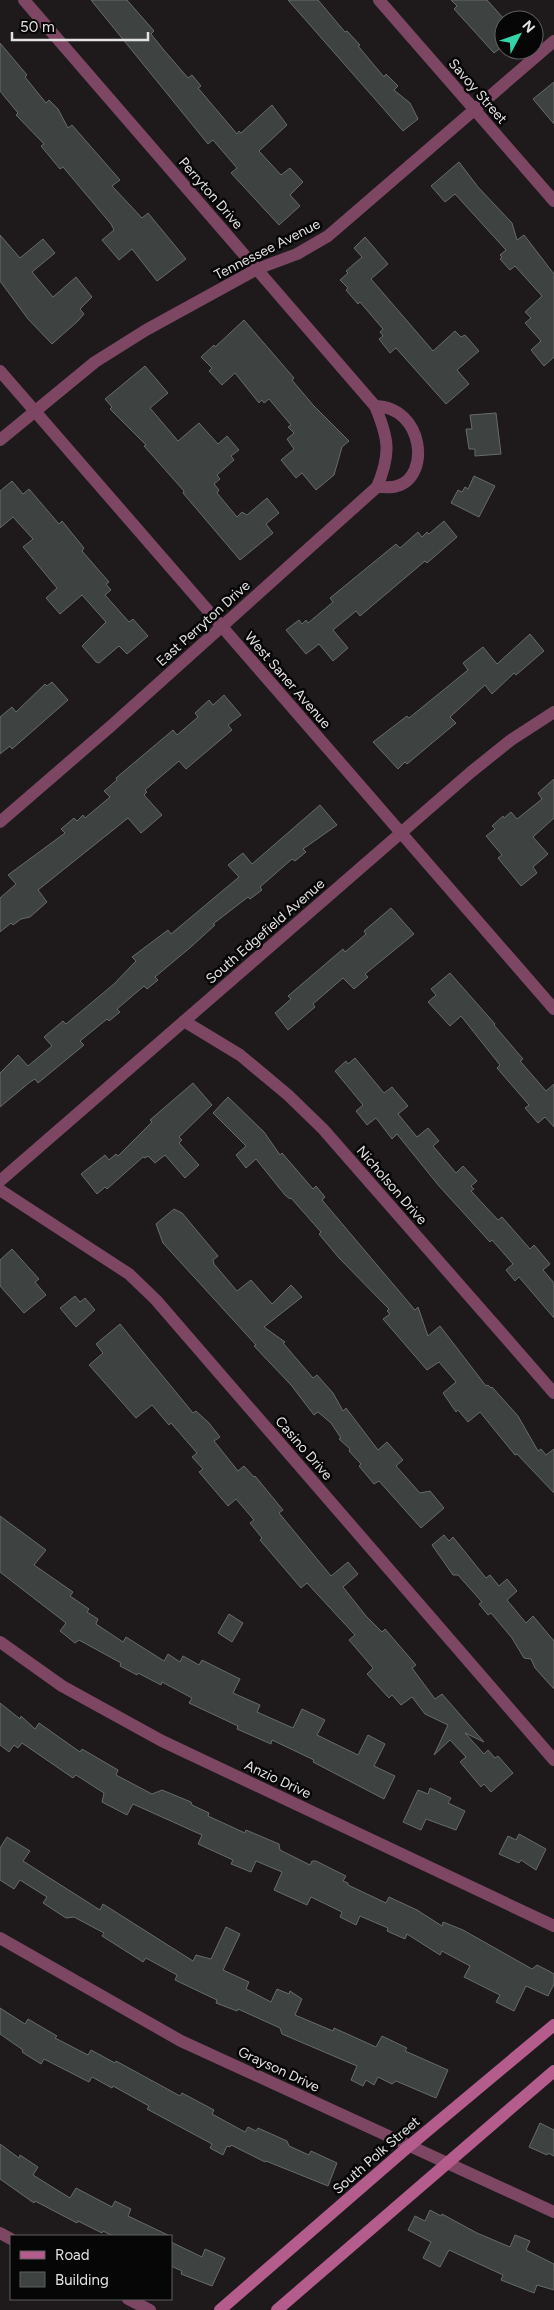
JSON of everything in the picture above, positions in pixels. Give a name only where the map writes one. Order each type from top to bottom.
[{"type":"main road","name":"South Polk Street","points":[[220,2310],[408,2147],[554,2025]]},
{"type":"main road","points":[[277,2310],[554,2071]]},
{"type":"street","name":"Perryton Drive","points":[[24,0],[375,406],[388,447],[386,467],[377,487]]},
{"type":"street","name":"Savoy Street","points":[[380,0],[554,201]]},
{"type":"street","name":"Tennessee Avenue","points":[[0,440],[95,362],[146,330],[257,269],[296,254],[328,236],[554,41]]},
{"type":"street","name":"West Saner Avenue","points":[[0,371],[400,834],[554,1008]]},
{"type":"street","points":[[375,406],[386,406],[397,410],[408,420],[416,435],[418,451],[415,468],[408,479],[398,486],[377,487]]},
{"type":"street","name":"East Perryton Drive","points":[[0,822],[377,487]]},
{"type":"street","name":"South Edgefield Avenue","points":[[0,1181],[471,772],[511,740],[554,712]]},
{"type":"street","name":"Nicholson Drive","points":[[184,1021],[240,1056],[288,1095],[324,1129],[554,1393]]},
{"type":"street","name":"Casino Drive","points":[[0,1190],[128,1274],[156,1300],[554,1760]]},
{"type":"street","name":"Anzio Drive","points":[[0,1642],[62,1686],[162,1742],[554,1926]]},
{"type":"street","name":"Grayson Drive","points":[[0,1938],[181,2041],[447,2165],[554,2212]]},
{"type":"street","points":[[130,2300],[150,2310]]},
{"type":"building","points":[[91,0],[127,0],[154,31],[151,34],[163,49],[188,78],[192,75],[201,86],[198,88],[237,134],[239,131],[241,133],[272,105],[287,125],[259,151],[281,175],[290,168],[303,182],[290,195],[300,206],[279,225],[231,173],[237,168],[213,140],[208,144]]},
{"type":"building","points":[[288,0],[318,0],[345,32],[347,31],[360,45],[358,46],[384,77],[386,74],[398,86],[394,90],[410,103],[418,119],[403,131]]},
{"type":"building","points":[[451,0],[487,0],[496,10],[494,10],[494,53],[454,9],[457,6]]},
{"type":"building","points":[[0,43],[27,75],[25,77],[46,103],[49,100],[58,109],[68,128],[72,125],[120,180],[112,186],[142,218],[148,213],[186,259],[157,281],[132,249],[119,260],[102,240],[114,230],[111,224],[63,167],[60,169],[41,146],[44,144],[16,115],[18,113],[0,91]]},
{"type":"building","points":[[554,82],[554,124],[533,99]]},
{"type":"building","points":[[459,162],[478,187],[512,223],[517,240],[524,235],[554,274],[554,357],[544,366],[531,350],[541,341],[525,323],[531,318],[525,312],[542,296],[515,266],[510,270],[500,259],[502,257],[500,255],[506,250],[455,194],[445,202],[431,186]]},
{"type":"building","points":[[0,235],[20,258],[43,239],[55,253],[32,272],[53,297],[76,277],[92,297],[80,309],[84,314],[52,344],[28,319],[0,281]]},
{"type":"building","points":[[365,237],[388,264],[371,279],[433,351],[455,331],[461,337],[465,335],[479,351],[457,370],[469,384],[446,404],[396,348],[390,353],[379,339],[383,336],[380,332],[383,329],[360,302],[358,304],[346,290],[348,288],[340,280],[348,273],[346,271],[362,257],[354,248]]},
{"type":"building","points":[[244,320],[294,378],[292,380],[313,405],[349,441],[342,447],[334,475],[316,490],[302,473],[296,478],[281,460],[294,449],[287,439],[294,433],[288,427],[291,425],[269,399],[264,403],[262,400],[259,403],[235,373],[222,385],[209,371],[212,368],[201,357],[214,345],[215,347]]},
{"type":"building","points":[[145,366],[168,393],[150,408],[178,441],[199,423],[218,444],[227,436],[239,450],[231,456],[234,460],[217,475],[220,479],[214,484],[219,490],[217,493],[237,517],[242,512],[247,515],[267,498],[279,513],[266,524],[273,533],[240,560],[183,493],[184,491],[144,446],[146,445],[110,409],[112,407],[105,399]]},
{"type":"building","points":[[496,413],[501,454],[475,456],[475,449],[469,449],[466,429],[472,429],[470,415]]},
{"type":"building","points":[[474,476],[495,486],[479,517],[451,503],[458,490],[462,492],[465,487],[468,489]]},
{"type":"building","points":[[12,481],[23,494],[29,489],[59,524],[62,521],[84,548],[82,551],[109,582],[106,584],[111,590],[105,595],[129,622],[133,619],[148,636],[127,654],[119,646],[99,663],[96,662],[82,646],[106,622],[82,595],[60,614],[46,598],[57,588],[23,547],[33,539],[13,517],[0,528],[0,491]]},
{"type":"building","points":[[444,521],[457,537],[427,563],[425,561],[360,616],[356,611],[333,630],[348,648],[333,661],[319,644],[306,654],[286,630],[299,620],[302,624],[306,620],[308,623],[333,602],[330,598],[396,544],[400,548],[418,532],[422,537],[427,532],[429,534]]},
{"type":"building","points":[[530,634],[544,651],[516,675],[514,673],[492,694],[485,685],[450,717],[456,723],[407,764],[405,762],[398,769],[373,742],[407,716],[409,718],[468,670],[463,663],[483,647],[497,664]]},
{"type":"building","points":[[52,682],[68,700],[12,749],[10,746],[0,754],[0,717],[12,707],[16,712],[45,684],[47,686]]},
{"type":"building","points":[[224,695],[241,715],[228,725],[232,730],[186,769],[179,761],[145,790],[147,792],[144,795],[162,815],[141,833],[128,818],[38,890],[47,902],[30,917],[21,919],[13,925],[11,923],[0,932],[0,898],[16,884],[8,875],[65,833],[61,829],[74,818],[77,821],[83,815],[85,818],[110,797],[104,791],[117,780],[116,778],[173,730],[177,735],[198,717],[195,713],[209,700],[213,705]]},
{"type":"building","points":[[554,779],[554,818],[533,837],[548,854],[533,867],[537,873],[521,886],[498,858],[502,855],[486,836],[495,829],[492,826],[503,816],[504,818],[511,812],[517,819],[542,799],[538,793]]},
{"type":"building","points":[[320,805],[337,825],[303,849],[306,852],[295,861],[292,859],[260,887],[262,890],[250,899],[248,897],[213,924],[215,925],[155,977],[158,980],[147,989],[144,986],[117,1009],[120,1012],[109,1021],[107,1019],[80,1041],[84,1045],[38,1083],[35,1079],[30,1082],[0,1107],[0,1073],[18,1055],[28,1066],[52,1046],[44,1037],[63,1021],[66,1024],[114,984],[136,961],[132,957],[168,930],[171,934],[239,877],[228,865],[243,853],[252,864]]},
{"type":"building","points":[[391,908],[414,934],[365,974],[368,977],[354,989],[343,978],[313,1004],[315,1007],[288,1030],[275,1013],[291,999],[288,996],[343,949],[345,952],[366,934],[364,931]]},
{"type":"building","points":[[450,973],[495,1024],[523,1059],[520,1061],[546,1091],[554,1084],[554,1127],[545,1117],[538,1123],[525,1108],[529,1105],[497,1068],[500,1065],[461,1016],[450,1026],[428,1002],[436,995],[431,989]]},
{"type":"building","points":[[355,1058],[384,1093],[392,1087],[408,1106],[398,1114],[417,1137],[428,1128],[439,1141],[433,1146],[456,1173],[463,1166],[477,1181],[471,1186],[474,1189],[471,1191],[498,1220],[502,1217],[530,1249],[534,1245],[550,1264],[543,1270],[554,1283],[554,1318],[519,1277],[515,1281],[506,1270],[513,1264],[492,1240],[490,1242],[439,1186],[397,1134],[392,1139],[376,1118],[367,1125],[356,1111],[363,1105],[335,1071],[346,1061],[348,1064]]},
{"type":"building","points":[[193,1083],[212,1105],[179,1137],[182,1140],[179,1143],[199,1165],[185,1178],[165,1155],[155,1163],[148,1156],[143,1157],[107,1189],[105,1187],[97,1194],[81,1174],[105,1155],[109,1160],[116,1154],[118,1156],[152,1122],[150,1120]]},
{"type":"building","points":[[228,1097],[264,1132],[280,1155],[282,1153],[313,1189],[316,1186],[325,1197],[322,1200],[415,1310],[418,1307],[428,1336],[440,1326],[486,1386],[492,1387],[518,1416],[538,1451],[541,1449],[546,1455],[554,1449],[554,1493],[517,1454],[515,1455],[480,1412],[468,1422],[458,1410],[456,1412],[443,1393],[456,1382],[439,1362],[427,1370],[383,1319],[390,1314],[387,1311],[389,1309],[339,1258],[319,1234],[321,1232],[291,1198],[285,1195],[256,1159],[246,1168],[236,1155],[246,1146],[213,1113]]},
{"type":"building","points":[[174,1209],[182,1213],[218,1256],[213,1260],[214,1264],[237,1291],[251,1280],[272,1304],[291,1285],[302,1297],[264,1327],[285,1342],[283,1343],[313,1378],[317,1375],[333,1393],[343,1411],[346,1408],[378,1450],[387,1442],[403,1460],[396,1466],[420,1493],[430,1491],[444,1508],[421,1528],[379,1481],[374,1484],[359,1466],[361,1464],[349,1451],[350,1449],[339,1439],[341,1438],[331,1423],[318,1412],[314,1415],[291,1385],[254,1346],[256,1345],[163,1243],[156,1224]]},
{"type":"building","points":[[12,1249],[39,1279],[35,1282],[46,1295],[24,1313],[0,1286],[0,1260]]},
{"type":"building","points":[[75,1296],[80,1302],[85,1298],[95,1310],[76,1327],[60,1308]]},
{"type":"building","points":[[120,1324],[193,1413],[196,1411],[209,1423],[220,1437],[214,1441],[238,1471],[244,1466],[255,1476],[283,1510],[279,1513],[331,1576],[348,1562],[358,1574],[343,1587],[366,1616],[382,1632],[385,1629],[416,1665],[412,1668],[435,1699],[442,1694],[484,1742],[465,1733],[484,1754],[488,1750],[495,1758],[498,1756],[513,1773],[491,1792],[484,1784],[481,1787],[460,1762],[466,1757],[450,1740],[434,1755],[448,1725],[425,1714],[412,1697],[401,1705],[392,1695],[389,1698],[367,1674],[373,1668],[349,1640],[355,1635],[307,1583],[301,1588],[260,1540],[262,1538],[250,1523],[254,1520],[236,1499],[228,1506],[199,1472],[203,1469],[192,1457],[197,1453],[171,1423],[169,1425],[152,1405],[136,1418],[89,1365],[103,1353],[96,1344]]},
{"type":"building","points":[[0,1516],[46,1550],[34,1565],[73,1592],[70,1596],[89,1609],[87,1612],[98,1619],[96,1624],[123,1642],[126,1637],[164,1661],[168,1654],[180,1662],[183,1656],[199,1665],[202,1660],[240,1679],[233,1693],[260,1705],[257,1712],[293,1728],[302,1709],[325,1720],[317,1735],[358,1755],[368,1735],[385,1744],[374,1766],[395,1776],[384,1799],[313,1762],[314,1760],[272,1740],[271,1744],[237,1729],[238,1726],[189,1703],[192,1698],[162,1682],[161,1685],[138,1673],[137,1675],[120,1666],[121,1663],[79,1640],[75,1643],[60,1631],[66,1623],[0,1572]]},
{"type":"building","points":[[444,1535],[449,1541],[453,1537],[486,1578],[490,1575],[499,1586],[507,1579],[517,1591],[507,1600],[526,1623],[533,1616],[554,1641],[554,1689],[535,1668],[531,1659],[524,1658],[512,1638],[491,1613],[488,1615],[479,1604],[482,1602],[458,1575],[453,1575],[432,1545]]},
{"type":"building","points":[[229,1614],[243,1623],[232,1642],[218,1633]]},
{"type":"building","points":[[0,1703],[20,1719],[21,1716],[35,1729],[39,1723],[80,1752],[82,1749],[118,1770],[116,1775],[152,1794],[162,1790],[191,1802],[192,1805],[209,1813],[208,1816],[245,1833],[246,1830],[279,1844],[280,1850],[310,1865],[312,1861],[316,1861],[346,1876],[343,1881],[348,1883],[348,1885],[386,1903],[389,1897],[417,1910],[442,1926],[443,1922],[463,1930],[532,1969],[537,1965],[549,1971],[554,1974],[554,1984],[548,1996],[526,1986],[514,2011],[496,2002],[500,1995],[464,1977],[470,1966],[442,1951],[440,1955],[407,1934],[405,1939],[387,1931],[388,1928],[360,1916],[356,1925],[340,1917],[342,1912],[311,1897],[307,1905],[274,1890],[282,1872],[256,1861],[251,1872],[231,1864],[233,1860],[198,1844],[202,1835],[133,1804],[127,1815],[102,1802],[104,1793],[76,1775],[73,1778],[22,1743],[18,1748],[14,1745],[9,1752],[0,1745]]},
{"type":"building","points":[[430,1788],[451,1798],[448,1803],[465,1811],[456,1830],[426,1819],[421,1830],[403,1822],[418,1790],[428,1794]]},
{"type":"building","points":[[519,1834],[546,1849],[536,1870],[521,1860],[519,1863],[499,1854],[508,1836],[516,1840]]},
{"type":"building","points":[[7,1837],[30,1851],[23,1861],[100,1910],[103,1904],[193,1961],[196,1955],[211,1959],[226,1927],[240,1934],[223,1970],[249,1982],[246,1989],[271,2002],[277,1989],[289,1994],[290,1991],[302,1999],[295,2015],[333,2031],[334,2028],[376,2047],[382,2036],[407,2048],[405,2051],[448,2070],[436,2098],[396,2081],[392,2084],[378,2077],[374,2085],[366,2080],[363,2086],[351,2080],[357,2066],[282,2034],[280,2028],[238,2009],[237,2011],[216,2003],[217,2000],[175,1980],[177,1975],[146,1958],[143,1962],[102,1936],[104,1933],[74,1917],[66,1918],[43,1903],[47,1897],[20,1880],[14,1889],[0,1880],[0,1848]]},
{"type":"building","points":[[0,2008],[25,2024],[28,2019],[57,2036],[55,2038],[88,2055],[91,2050],[115,2063],[116,2061],[180,2096],[182,2093],[214,2110],[212,2114],[245,2132],[248,2127],[256,2131],[258,2128],[287,2141],[289,2146],[309,2155],[311,2151],[337,2163],[328,2186],[265,2162],[231,2145],[230,2147],[227,2146],[223,2155],[210,2148],[212,2144],[147,2109],[149,2106],[113,2086],[112,2088],[92,2077],[89,2082],[44,2059],[41,2064],[22,2052],[23,2050],[0,2034]]},
{"type":"building","points":[[540,2123],[554,2130],[554,2156],[529,2147]]},
{"type":"building","points":[[0,2144],[19,2158],[20,2155],[38,2167],[33,2175],[70,2198],[76,2188],[112,2207],[115,2201],[131,2209],[128,2216],[168,2235],[111,2235],[103,2231],[102,2233],[78,2221],[77,2223],[35,2201],[34,2203],[0,2179]]},
{"type":"building","points":[[430,2210],[510,2247],[515,2235],[530,2241],[526,2250],[554,2264],[554,2290],[537,2285],[534,2293],[501,2280],[503,2275],[449,2250],[440,2267],[423,2258],[431,2242],[408,2230],[415,2216],[425,2221]]},
{"type":"building","points":[[172,2242],[202,2257],[205,2249],[225,2258],[212,2286],[181,2274],[182,2271],[172,2266]]}]
